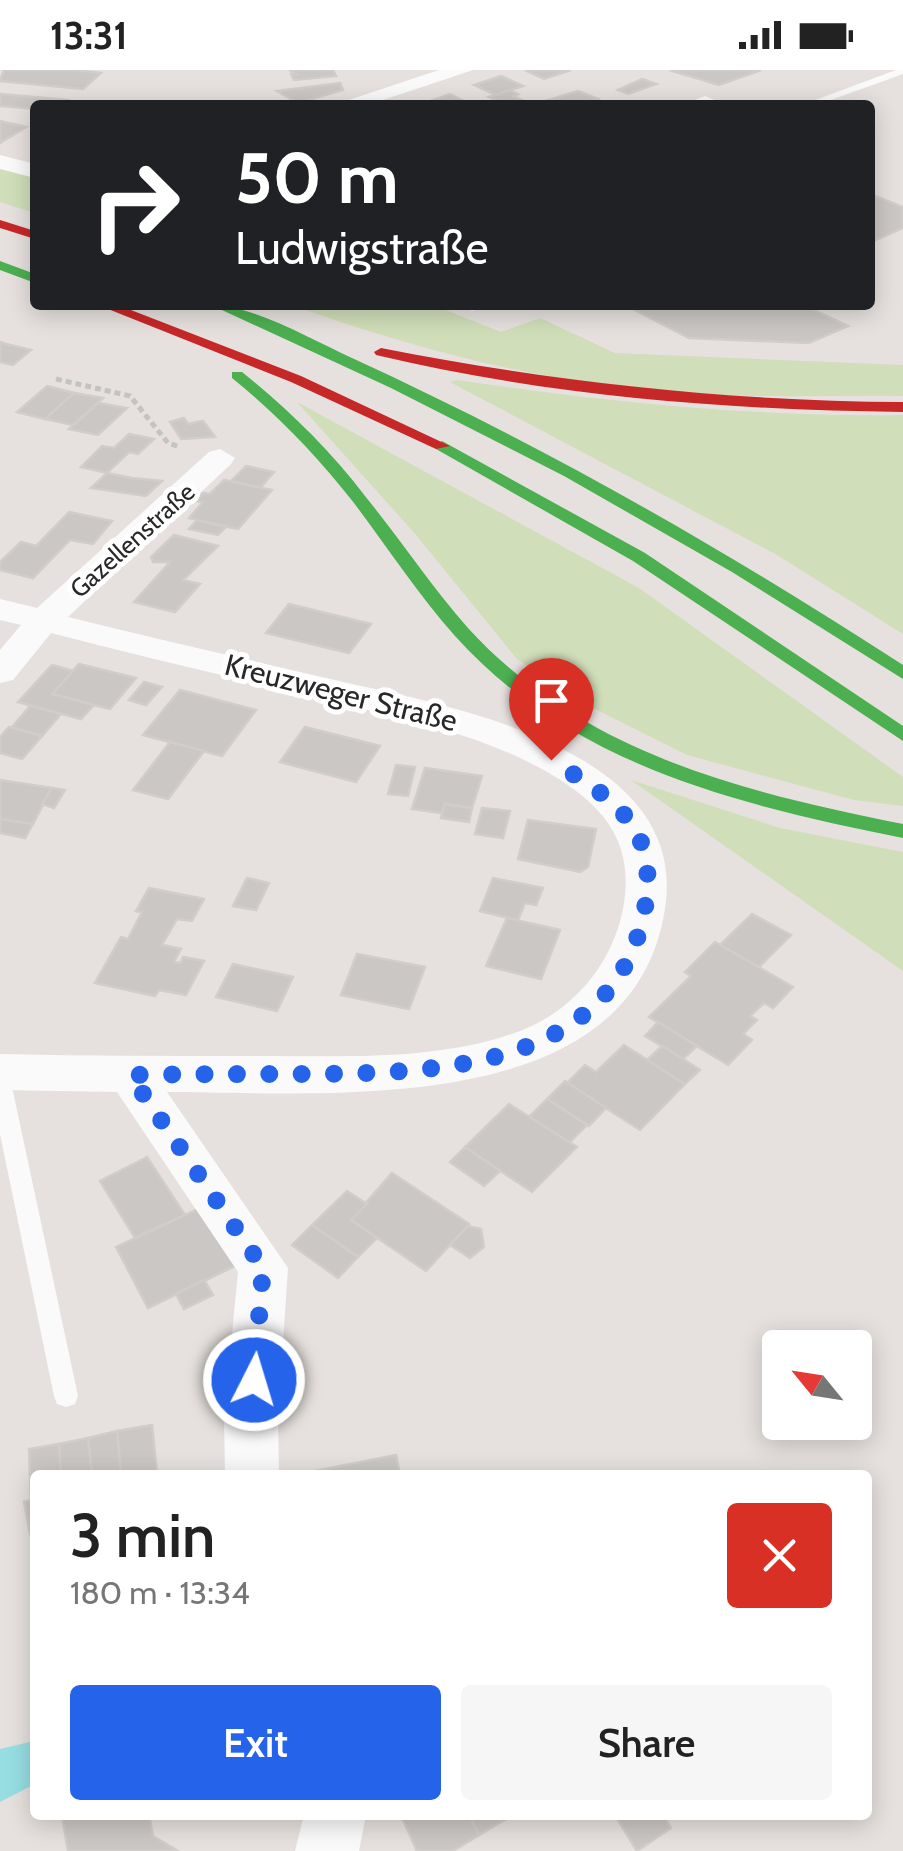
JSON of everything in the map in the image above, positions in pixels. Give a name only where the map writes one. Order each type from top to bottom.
[{"type":"highway","points":[[0,224],[30,234]]},
{"type":"highway","points":[[0,265],[30,276]]},
{"type":"highway","points":[[118,310],[362,408],[557,508],[708,600],[903,735]]},
{"type":"highway","points":[[231,310],[274,327],[652,511],[903,673]]},
{"type":"highway","points":[[274,327],[482,374],[612,395],[776,407],[903,407]]},
{"type":"highway","points":[[182,334],[289,414],[462,632],[494,667],[536,699],[575,724],[677,772],[848,821],[903,831]]},
{"type":"street","points":[[368,70],[382,93]]},
{"type":"street","points":[[360,100],[462,70]]},
{"type":"street","points":[[0,162],[30,169]]},
{"type":"street","name":"Gazellenstraße","points":[[0,672],[43,621],[220,458]]},
{"type":"street","name":"Kreuzweger Straße","points":[[0,609],[510,737],[602,791],[629,817],[640,834],[648,874],[646,904],[627,962],[579,1019],[545,1039],[494,1059],[402,1073],[130,1075]]},
{"type":"street","points":[[0,1072],[130,1075],[263,1268],[251,1417],[252,1470]]},
{"type":"street","points":[[327,1851],[334,1820]]},
{"type":"lane","points":[[821,100],[903,72]]},
{"type":"lane","points":[[0,1082],[66,1396]]},
{"type":"path","points":[[56,379],[130,396],[168,443],[220,458]]},
{"type":"green space","points":[[0,168],[30,176],[30,211],[0,202]]},
{"type":"green space","points":[[307,310],[446,310],[501,332],[540,318],[615,353],[903,365],[903,396],[650,391],[558,378],[468,359]]},
{"type":"green space","points":[[450,382],[680,407],[903,415],[903,634],[777,555]]},
{"type":"green space","points":[[297,402],[639,588],[903,777],[903,806],[854,800],[687,755],[593,708],[517,659],[417,536]]},
{"type":"green space","points":[[631,780],[780,828],[903,852],[903,971]]},
{"type":"water","points":[[30,1742],[30,1787],[0,1802],[0,1749]]},
{"type":"building","points":[[4,70],[101,73],[83,89],[0,81]]},
{"type":"building","points":[[290,70],[333,70],[336,76],[294,80],[291,74],[296,74]]},
{"type":"building","points":[[525,70],[565,70],[568,71],[544,79]]},
{"type":"building","points":[[677,70],[761,70],[719,85],[673,71]]},
{"type":"building","points":[[501,76],[523,86],[496,95],[474,85]]},
{"type":"building","points":[[642,79],[656,84],[628,94],[618,90]]},
{"type":"building","points":[[340,83],[343,90],[308,100],[293,100],[277,91]]},
{"type":"building","points":[[510,90],[522,100],[495,100],[489,97]]},
{"type":"building","points":[[578,91],[598,99],[595,100],[548,100]]},
{"type":"building","points":[[0,94],[68,100],[30,100],[30,109],[0,106]]},
{"type":"building","points":[[450,94],[462,100],[433,100]]},
{"type":"building","points":[[0,121],[26,127],[0,143]]},
{"type":"building","points":[[875,196],[903,207],[903,228],[875,240]]},
{"type":"building","points":[[635,310],[814,310],[848,326],[809,343],[689,338]]},
{"type":"building","points":[[0,342],[31,350],[13,365],[0,362]]},
{"type":"building","points":[[47,386],[74,393],[45,419],[17,412]]},
{"type":"building","points":[[74,393],[103,398],[73,425],[45,419]]},
{"type":"building","points":[[98,403],[127,408],[98,435],[69,429]]},
{"type":"building","points":[[184,418],[188,424],[203,421],[215,437],[181,439],[170,422]]},
{"type":"building","points":[[129,434],[154,439],[138,454],[129,452],[107,473],[81,467],[102,446],[114,448]]},
{"type":"building","points":[[246,466],[274,472],[260,488],[231,481]]},
{"type":"building","points":[[107,473],[162,481],[146,496],[91,488]]},
{"type":"building","points":[[224,480],[272,490],[238,529],[189,518],[203,502],[196,501],[203,493],[210,494]]},
{"type":"building","points":[[69,512],[112,521],[93,544],[70,540],[33,578],[0,570],[0,562],[21,542],[36,546]]},
{"type":"building","points":[[197,520],[226,527],[218,535],[189,529]]},
{"type":"building","points":[[174,535],[218,546],[183,580],[200,584],[175,612],[134,602],[170,562],[153,562],[151,557]]},
{"type":"building","points":[[289,604],[371,624],[349,653],[266,633]]},
{"type":"building","points":[[79,664],[136,678],[110,709],[52,694]]},
{"type":"building","points":[[52,665],[73,671],[52,694],[94,705],[81,719],[18,702]]},
{"type":"building","points":[[144,682],[162,687],[146,705],[129,700]]},
{"type":"building","points":[[180,690],[256,710],[222,756],[143,735]]},
{"type":"building","points":[[30,706],[61,714],[42,736],[12,727]]},
{"type":"building","points":[[9,727],[42,736],[22,759],[0,753],[0,737]]},
{"type":"building","points":[[305,727],[380,746],[356,782],[280,762]]},
{"type":"building","points":[[170,742],[204,751],[168,799],[133,790]]},
{"type":"building","points":[[396,765],[415,767],[408,796],[388,794]]},
{"type":"building","points":[[425,768],[482,776],[472,808],[445,804],[442,813],[412,809]]},
{"type":"building","points":[[0,780],[52,788],[33,824],[0,819]]},
{"type":"building","points":[[52,788],[65,790],[54,808],[42,804]]},
{"type":"building","points":[[445,804],[472,808],[469,822],[441,818]]},
{"type":"building","points":[[482,808],[510,811],[503,838],[475,834]]},
{"type":"building","points":[[0,819],[33,824],[25,838],[0,833]]},
{"type":"building","points":[[528,820],[596,829],[588,867],[580,872],[518,859]]},
{"type":"building","points":[[247,878],[269,883],[256,910],[233,906]]},
{"type":"building","points":[[493,878],[543,888],[536,905],[525,903],[518,920],[480,911]]},
{"type":"building","points":[[149,888],[204,899],[192,921],[177,919],[162,945],[181,949],[174,962],[181,963],[183,957],[204,961],[186,995],[159,990],[155,996],[95,983],[121,937],[128,939],[142,912],[136,911]]},
{"type":"building","points":[[752,914],[791,935],[759,967],[720,945]]},
{"type":"building","points":[[507,918],[560,930],[541,979],[486,966]]},
{"type":"building","points":[[715,942],[793,987],[773,1008],[764,1003],[750,1016],[757,1020],[743,1034],[752,1040],[728,1065],[649,1017],[691,976],[685,972]]},
{"type":"building","points":[[357,954],[425,967],[409,1009],[341,995]]},
{"type":"building","points":[[233,964],[293,977],[277,1011],[216,997]]},
{"type":"building","points":[[658,1022],[697,1046],[683,1059],[645,1036]]},
{"type":"building","points":[[624,1045],[685,1084],[640,1130],[567,1083],[585,1065],[596,1072]]},
{"type":"building","points":[[662,1046],[700,1070],[685,1084],[647,1060]]},
{"type":"building","points":[[565,1081],[606,1108],[589,1126],[547,1099]]},
{"type":"building","points":[[547,1099],[587,1125],[569,1143],[529,1117]]},
{"type":"building","points":[[509,1104],[577,1147],[532,1192],[465,1147]]},
{"type":"building","points":[[465,1147],[500,1171],[484,1186],[450,1162]]},
{"type":"building","points":[[147,1157],[185,1215],[135,1238],[100,1181]]},
{"type":"building","points":[[392,1173],[469,1224],[426,1271],[351,1220]]},
{"type":"building","points":[[347,1191],[367,1204],[351,1220],[377,1238],[358,1257],[312,1225]]},
{"type":"building","points":[[202,1207],[237,1265],[148,1308],[116,1247]]},
{"type":"building","points":[[312,1225],[358,1257],[338,1278],[292,1245]]},
{"type":"building","points":[[468,1226],[481,1229],[484,1247],[470,1258],[450,1245]]},
{"type":"building","points":[[204,1280],[213,1295],[184,1309],[176,1294]]},
{"type":"building","points":[[152,1425],[157,1470],[121,1470],[117,1431]]},
{"type":"building","points":[[117,1431],[121,1470],[91,1470],[88,1438]]},
{"type":"building","points":[[88,1438],[91,1470],[61,1470],[59,1444]]},
{"type":"building","points":[[59,1444],[61,1470],[30,1470],[30,1474],[29,1449]]},
{"type":"building","points":[[396,1455],[399,1470],[320,1470]]},
{"type":"building","points":[[30,1500],[30,1534],[24,1502]]},
{"type":"building","points":[[63,1820],[150,1820],[153,1836],[178,1851],[68,1851]]},
{"type":"building","points":[[403,1820],[472,1820],[479,1835],[453,1851],[417,1851]]},
{"type":"building","points":[[472,1820],[504,1820],[479,1835]]},
{"type":"building","points":[[618,1820],[666,1820],[671,1828],[637,1851]]},
{"type":"traffic: fast","points":[[0,265],[30,277]]},
{"type":"traffic: fast","points":[[230,310],[396,384],[570,472],[738,568],[903,673]]},
{"type":"traffic: fast","points":[[237,375],[271,402],[330,463],[461,631],[505,676],[554,713],[607,744],[722,789],[903,831]]},
{"type":"traffic: fast","points":[[442,446],[639,557],[903,735]]},
{"type":"traffic: jam","points":[[0,224],[30,233]]},
{"type":"traffic: jam","points":[[118,310],[296,379],[442,446]]},
{"type":"traffic: jam","points":[[381,352],[640,394],[771,404],[903,407]]},
{"type":"route","points":[[254,1380],[263,1268],[130,1075],[402,1073],[450,1068],[494,1059],[545,1039],[579,1019],[627,962],[640,930],[648,874],[640,834],[629,817],[602,791],[551,760]]}]
